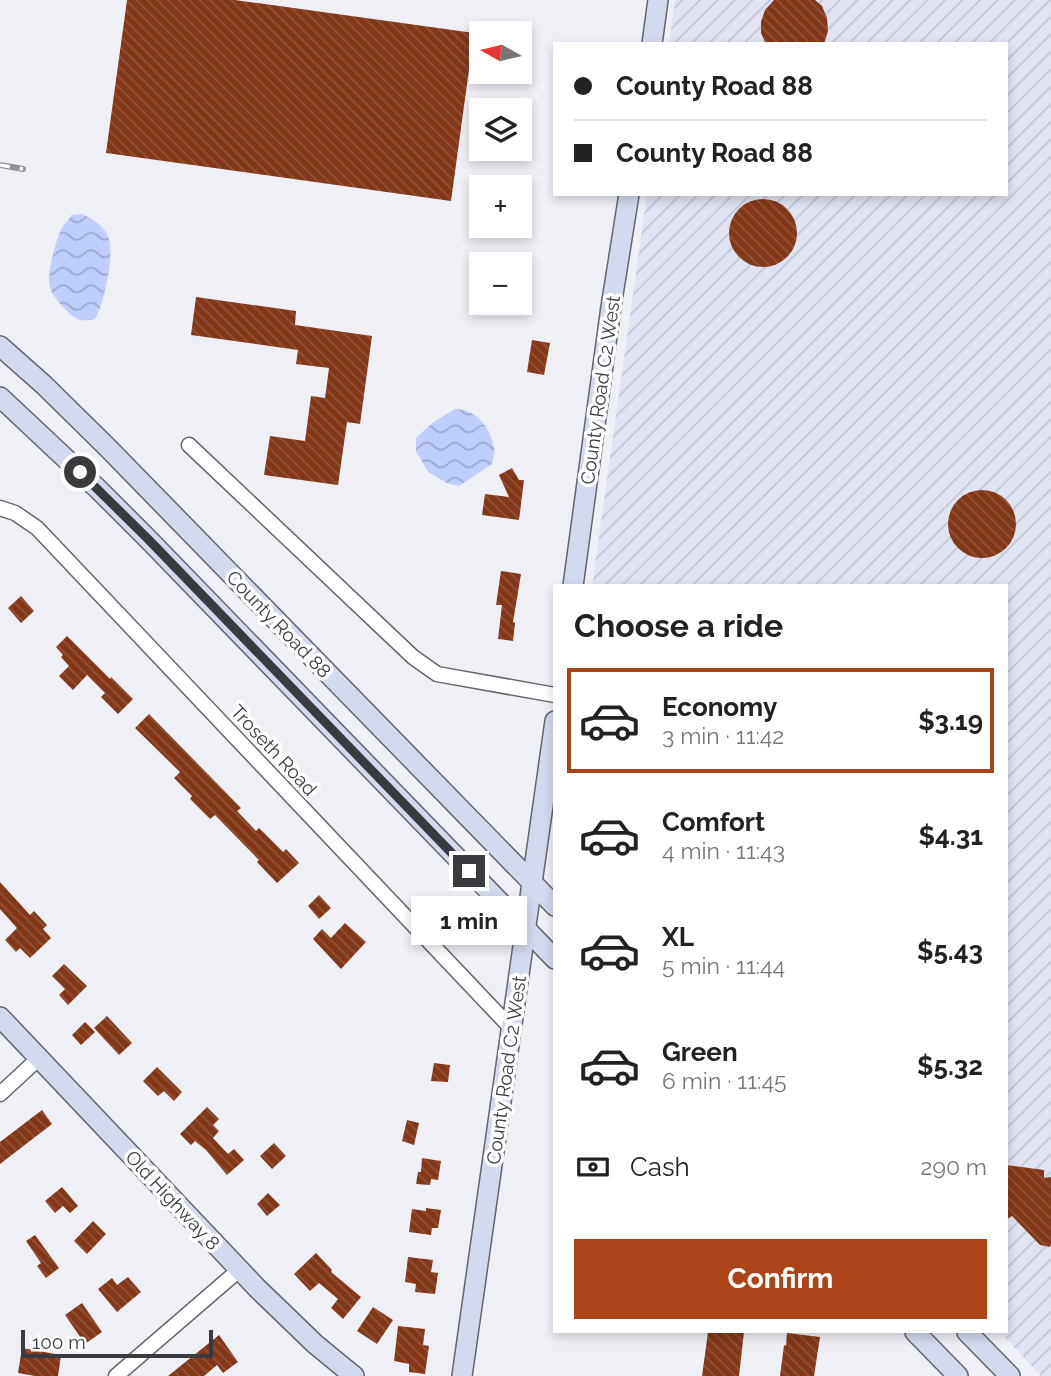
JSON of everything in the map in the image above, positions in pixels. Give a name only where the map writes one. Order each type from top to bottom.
[{"type":"main road","points":[[652,42],[653,1]]},
{"type":"main road","name":"County Road C2 West","points":[[573,584],[629,196]]},
{"type":"main road","name":"County Road 88","points":[[0,346],[108,448],[553,904]]},
{"type":"main road","name":"County Road 88","points":[[0,397],[148,539],[553,957]]},
{"type":"main road","name":"County Road C2 West","points":[[462,1376],[553,737]]},
{"type":"main road","name":"Old Highway 8","points":[[0,1017],[282,1314],[354,1376]]},
{"type":"main road","points":[[916,1333],[958,1376]]},
{"type":"main road","points":[[968,1333],[1010,1376]]},
{"type":"street","points":[[189,445],[428,669],[438,674],[553,695]]},
{"type":"street","name":"Troseth Road","points":[[0,508],[15,513],[37,528],[512,1029]]},
{"type":"street","points":[[0,1094],[39,1058]]},
{"type":"street","points":[[116,1376],[239,1270]]},
{"type":"shaded area","points":[[675,0],[1051,0],[1051,1376],[1041,1376],[1001,1333],[1008,1333],[1008,584],[592,584],[647,196],[1008,196],[1008,42],[669,42]]},
{"type":"water","points":[[82,214],[102,227],[110,247],[102,303],[95,319],[86,320],[76,318],[64,308],[52,293],[49,282],[52,258],[62,228],[72,215]]},
{"type":"water","points":[[455,409],[469,412],[481,420],[494,449],[492,464],[459,486],[447,483],[428,472],[416,451],[416,438],[432,423]]},
{"type":"building","points":[[127,0],[235,0],[469,32],[469,70],[451,201],[106,153]]},
{"type":"building","points":[[774,0],[815,0],[822,6],[827,18],[828,31],[825,42],[765,42],[761,33],[765,10]]},
{"type":"building","points":[[763,199],[776,202],[787,209],[794,220],[797,233],[794,246],[787,257],[776,264],[763,267],[750,264],[739,257],[732,246],[729,233],[732,220],[739,209],[750,202]]},
{"type":"building","points":[[196,297],[296,311],[295,325],[372,336],[360,424],[347,422],[338,485],[264,475],[270,436],[305,441],[311,396],[325,398],[329,368],[296,364],[298,350],[191,335]]},
{"type":"building","points":[[532,340],[550,343],[544,375],[527,372]]},
{"type":"building","points":[[512,468],[519,480],[524,480],[519,520],[482,515],[485,494],[509,497],[499,475]]},
{"type":"building","points":[[982,490],[995,493],[1006,500],[1013,511],[1016,524],[1013,537],[1006,548],[995,555],[982,558],[969,555],[958,548],[951,537],[948,524],[951,511],[958,500],[969,493]]},
{"type":"building","points":[[501,571],[521,574],[513,622],[513,641],[498,639],[502,605],[496,605]]},
{"type":"building","points":[[21,596],[34,611],[21,623],[8,608]]},
{"type":"building","points":[[67,636],[133,699],[118,714],[101,697],[105,693],[87,675],[73,690],[59,676],[69,666],[56,647]]},
{"type":"building","points":[[149,714],[241,808],[237,811],[256,831],[259,828],[283,852],[286,849],[299,863],[277,883],[257,862],[259,860],[215,815],[210,819],[190,799],[192,796],[174,778],[180,772],[135,728]]},
{"type":"building","points":[[0,882],[30,915],[34,911],[47,925],[43,929],[51,938],[30,958],[20,948],[16,952],[5,940],[17,928],[0,909]]},
{"type":"building","points":[[319,895],[331,908],[319,919],[308,906]]},
{"type":"building","points":[[345,923],[366,942],[341,969],[313,939],[322,929],[331,938]]},
{"type":"building","points":[[64,964],[87,986],[68,1005],[59,995],[65,989],[52,976]]},
{"type":"building","points":[[107,1016],[132,1043],[119,1055],[94,1028]]},
{"type":"building","points":[[85,1022],[95,1032],[81,1045],[72,1035]]},
{"type":"building","points":[[434,1063],[450,1065],[448,1082],[431,1081]]},
{"type":"building","points":[[157,1067],[182,1092],[174,1101],[164,1091],[158,1096],[143,1081]]},
{"type":"building","points":[[207,1107],[219,1119],[213,1125],[219,1131],[213,1138],[228,1154],[234,1149],[244,1160],[227,1175],[206,1150],[195,1141],[191,1145],[180,1134]]},
{"type":"building","points":[[42,1110],[52,1124],[0,1164],[0,1142]]},
{"type":"building","points":[[407,1120],[419,1123],[414,1145],[402,1141]]},
{"type":"building","points":[[274,1143],[286,1156],[272,1169],[260,1156]]},
{"type":"building","points":[[422,1158],[441,1161],[438,1180],[431,1179],[430,1185],[416,1184],[418,1172],[421,1172]]},
{"type":"building","points":[[1008,1165],[1044,1170],[1044,1178],[1051,1177],[1050,1247],[1040,1245],[1012,1216],[1008,1219]]},
{"type":"building","points":[[62,1187],[78,1206],[70,1213],[63,1206],[55,1213],[45,1201]]},
{"type":"building","points":[[268,1193],[280,1205],[267,1216],[257,1204]]},
{"type":"building","points":[[426,1208],[441,1210],[438,1228],[432,1228],[431,1235],[409,1232],[412,1209],[426,1211]]},
{"type":"building","points":[[93,1221],[106,1234],[87,1254],[74,1241]]},
{"type":"building","points":[[35,1235],[59,1268],[46,1278],[37,1266],[41,1263],[26,1241]]},
{"type":"building","points":[[316,1253],[331,1272],[361,1297],[343,1319],[331,1308],[338,1299],[319,1283],[310,1291],[294,1274]]},
{"type":"building","points":[[408,1257],[433,1260],[431,1272],[438,1273],[435,1294],[415,1292],[416,1284],[405,1282]]},
{"type":"building","points":[[128,1277],[141,1292],[117,1312],[98,1289],[112,1278],[117,1285]]},
{"type":"building","points":[[82,1303],[102,1332],[85,1344],[65,1315]]},
{"type":"building","points":[[373,1307],[393,1320],[377,1344],[357,1331]]},
{"type":"building","points":[[398,1326],[425,1329],[423,1345],[429,1346],[425,1374],[409,1372],[409,1364],[394,1361]]},
{"type":"building","points":[[708,1333],[744,1333],[739,1376],[702,1376]]},
{"type":"building","points":[[787,1333],[820,1337],[814,1376],[780,1376]]},
{"type":"building","points":[[219,1335],[238,1362],[223,1373],[217,1365],[204,1376],[168,1376]]},
{"type":"building","points":[[22,1348],[61,1355],[58,1376],[18,1373]]},
{"type":"railway","points":[[0,165],[23,169]]},
{"type":"route","points":[[80,472],[469,871]]}]
